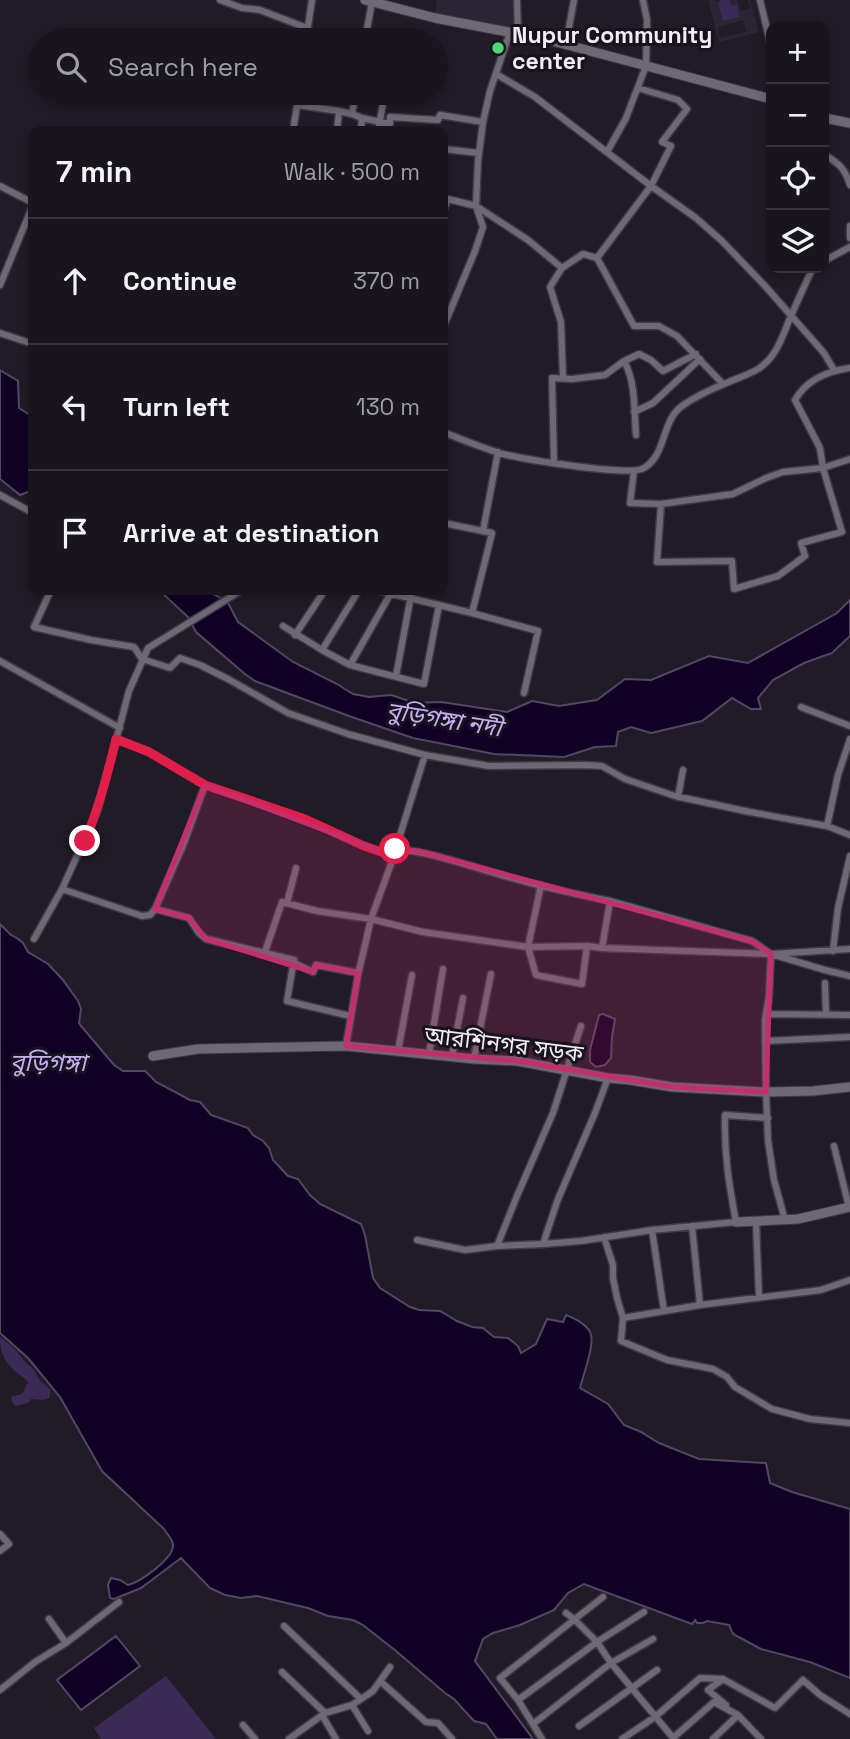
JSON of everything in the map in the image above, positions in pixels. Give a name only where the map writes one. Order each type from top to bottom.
[{"type":"street","points":[[220,0],[242,8],[260,10],[307,28],[312,0]]},
{"type":"street","points":[[448,316],[483,227],[476,206],[483,122],[490,91],[514,33],[517,0]]},
{"type":"street","points":[[566,44],[574,0]]},
{"type":"street","points":[[607,152],[626,118],[646,66],[647,20],[643,0]]},
{"type":"street","points":[[760,0],[766,25]]},
{"type":"street","points":[[366,28],[368,1],[435,18],[566,44],[766,98]]},
{"type":"street","points":[[496,74],[535,97],[696,218],[766,287],[824,353],[834,370]]},
{"type":"street","points":[[597,258],[650,186],[671,146],[662,142],[687,109],[678,100],[638,88]]},
{"type":"street","points":[[294,126],[297,105],[339,111],[390,124],[390,117],[438,120],[440,115],[483,122]]},
{"type":"street","points":[[352,114],[354,105]]},
{"type":"street","points":[[379,126],[383,105]]},
{"type":"street","points":[[338,126],[339,111]]},
{"type":"street","points":[[361,126],[362,118]]},
{"type":"street","points":[[829,118],[850,123]]},
{"type":"street","points":[[448,150],[479,153]]},
{"type":"street","points":[[829,158],[840,164],[850,185]]},
{"type":"street","points":[[0,186],[28,201]]},
{"type":"street","points":[[448,200],[476,206],[528,240],[562,268]]},
{"type":"street","points":[[0,285],[28,216]]},
{"type":"street","points":[[850,226],[850,238]]},
{"type":"street","points":[[829,258],[850,247]]},
{"type":"street","points":[[563,379],[561,322],[550,287],[562,268],[583,254],[597,258],[634,326],[659,326],[677,336],[723,384]]},
{"type":"street","points":[[448,434],[533,461],[642,470],[653,461],[671,416],[676,411],[691,400],[758,369],[781,344],[811,273]]},
{"type":"street","points":[[0,333],[28,342]]},
{"type":"street","points":[[554,463],[552,378],[605,375],[639,354],[663,371],[698,357]]},
{"type":"street","points":[[634,412],[653,403],[698,357]]},
{"type":"street","points":[[624,361],[630,371],[636,435]]},
{"type":"street","points":[[661,504],[657,562],[732,561],[734,589],[778,576],[805,556],[801,543],[842,532],[820,449],[795,400],[817,377],[834,370],[850,368]]},
{"type":"street","points":[[483,531],[498,452]]},
{"type":"street","points":[[634,471],[630,503],[661,504],[733,494],[783,472],[823,468],[850,459]]},
{"type":"street","points":[[0,495],[28,510]]},
{"type":"street","points":[[448,524],[492,533],[472,613]]},
{"type":"street","points":[[49,595],[34,627],[134,647],[142,659],[170,668],[180,658],[228,679],[288,713],[348,733],[425,755],[489,766],[602,766],[625,779],[678,797],[827,826],[850,835]]},
{"type":"street","points":[[34,939],[62,889],[97,812],[129,691],[148,648],[234,595]]},
{"type":"street","points":[[295,635],[322,595]]},
{"type":"street","points":[[321,650],[356,595]]},
{"type":"street","points":[[350,665],[390,595]]},
{"type":"street","points":[[396,677],[411,595]]},
{"type":"street","points":[[414,595],[439,605],[538,631],[524,694]]},
{"type":"street","points":[[283,626],[350,665],[424,684],[439,605]]},
{"type":"street","points":[[0,662],[120,728]]},
{"type":"street","points":[[801,707],[850,726]]},
{"type":"street","points":[[116,739],[149,752],[205,785],[305,819],[364,846],[394,852],[419,851],[507,877],[610,901],[752,941],[771,954],[850,976]]},
{"type":"street","points":[[827,826],[838,775],[850,739]]},
{"type":"street","points":[[346,1046],[358,973],[371,919],[425,755]]},
{"type":"street","points":[[678,797],[683,770]]},
{"type":"street","points":[[62,889],[142,916],[150,915],[184,843],[205,785]]},
{"type":"street","points":[[833,951],[838,908],[850,856]]},
{"type":"street","points":[[287,903],[296,868]]},
{"type":"street","points":[[541,885],[528,947],[536,975],[583,983],[587,946]]},
{"type":"street","points":[[602,948],[610,901]]},
{"type":"street","points":[[265,952],[282,902],[423,932],[528,947],[587,946],[771,954],[850,949]]},
{"type":"street","points":[[155,909],[189,918],[206,939],[294,960],[294,963],[313,972],[316,965],[358,973]]},
{"type":"street","points":[[771,954],[765,1041],[768,1140],[774,1180],[785,1220]]},
{"type":"street","points":[[294,963],[287,1001],[350,1016]]},
{"type":"street","points":[[429,1054],[443,969]]},
{"type":"street","points":[[474,1059],[491,974]]},
{"type":"street","points":[[398,1051],[412,975]]},
{"type":"street","points":[[825,983],[826,1015]]},
{"type":"street","points":[[452,1056],[463,998]]},
{"type":"street","points":[[766,1014],[850,1015]]},
{"type":"street","points":[[498,1246],[553,1113],[581,1026]]},
{"type":"street","points":[[765,1041],[850,1037]]},
{"type":"street","name":"আরশিনগর সড়ক","points":[[153,1056],[198,1049],[346,1046],[517,1061],[672,1087],[766,1092],[850,1087]]},
{"type":"street","points":[[543,1244],[558,1199],[608,1078]]},
{"type":"street","points":[[736,1222],[726,1164],[725,1115],[768,1118]]},
{"type":"street","points":[[416,1240],[465,1250],[581,1241],[692,1226],[798,1219],[849,1207],[834,1146]]},
{"type":"street","points":[[756,1222],[759,1298]]},
{"type":"street","points":[[692,1226],[699,1305]]},
{"type":"street","points":[[652,1230],[664,1311]]},
{"type":"street","points":[[604,1237],[613,1265],[613,1278],[623,1318],[621,1341],[667,1360],[713,1369],[727,1377],[735,1387],[772,1409],[810,1419],[850,1423]]},
{"type":"street","points":[[623,1318],[699,1305],[821,1290],[850,1280]]},
{"type":"street","points":[[0,1534],[9,1544],[0,1551]]},
{"type":"street","points":[[542,1739],[518,1700],[500,1678],[603,1597]]},
{"type":"street","points":[[0,1690],[119,1602]]},
{"type":"street","points":[[518,1700],[597,1642],[644,1612]]},
{"type":"street","points":[[566,1613],[597,1642],[674,1739],[714,1702],[738,1715],[761,1739]]},
{"type":"street","points":[[48,1619],[66,1643]]},
{"type":"street","points":[[284,1626],[361,1699]]},
{"type":"street","points":[[533,1724],[611,1663],[653,1639]]},
{"type":"street","points":[[289,1739],[324,1714],[352,1705],[373,1691],[390,1667]]},
{"type":"street","points":[[579,1726],[657,1671]]},
{"type":"street","points":[[282,1672],[324,1714],[336,1739]]},
{"type":"street","points":[[622,1739],[655,1717],[700,1678],[723,1679],[775,1708],[803,1680],[820,1695],[850,1714]]},
{"type":"street","points":[[723,1679],[708,1690],[726,1705],[724,1707]]},
{"type":"street","points":[[380,1681],[426,1722],[438,1723],[452,1739]]},
{"type":"street","points":[[352,1705],[369,1731]]},
{"type":"street","points":[[713,1739],[738,1715]]},
{"type":"street","points":[[243,1725],[255,1739]]},
{"type":"highlighted area","points":[[205,785],[393,856],[395,849],[419,851],[752,941],[771,954],[766,1092],[672,1087],[517,1061],[346,1046],[358,973],[316,965],[313,972],[206,939],[189,918],[155,909]]},
{"type":"shaded area","points":[[437,0],[517,0],[518,33],[435,18]]},
{"type":"shaded area","points":[[708,0],[721,0],[718,3],[723,21],[731,6],[730,0],[737,0],[741,11],[750,8],[750,0],[759,32],[719,42]],"holes":[[[743,20],[746,32],[720,38],[718,27]]]},
{"type":"shaded area","points":[[721,0],[730,0],[731,6],[737,5],[740,17],[723,21],[718,3]]},
{"type":"shaded area","points":[[0,1337],[13,1347],[51,1390],[49,1398],[31,1399],[28,1403],[15,1406],[11,1397],[22,1393],[29,1383],[6,1360]]},
{"type":"shaded area","points":[[166,1676],[216,1739],[101,1739],[94,1728]]},
{"type":"water","points":[[0,370],[18,381],[19,408],[28,414],[28,492],[20,495],[0,479]]},
{"type":"water","name":"বুড়িগঙ্গা নদী","points":[[164,595],[217,596],[228,603],[238,622],[293,662],[353,694],[369,697],[391,695],[415,703],[441,702],[507,712],[532,701],[559,706],[597,700],[625,679],[651,680],[709,656],[748,663],[837,613],[850,600],[850,636],[832,653],[804,663],[773,680],[758,698],[761,709],[751,709],[732,698],[702,721],[651,733],[631,727],[618,732],[616,746],[595,747],[564,757],[494,754],[413,738],[255,681],[196,632],[188,617]]},
{"type":"water","name":"বুড়িগঙ্গা","points":[[0,924],[23,943],[28,952],[48,964],[63,980],[81,1009],[79,1023],[114,1065],[123,1071],[145,1071],[156,1082],[190,1100],[200,1102],[211,1115],[248,1128],[269,1148],[273,1160],[288,1176],[298,1179],[320,1204],[361,1224],[373,1278],[380,1288],[410,1307],[440,1311],[472,1327],[483,1328],[494,1337],[508,1338],[518,1346],[521,1353],[536,1344],[547,1319],[563,1322],[566,1315],[573,1318],[585,1326],[591,1337],[580,1388],[608,1404],[624,1425],[699,1459],[766,1463],[770,1483],[850,1509],[850,1678],[810,1662],[761,1649],[733,1634],[729,1625],[707,1621],[697,1623],[695,1620],[692,1624],[584,1584],[568,1593],[554,1610],[483,1639],[475,1661],[533,1739],[497,1739],[486,1724],[474,1721],[454,1699],[363,1625],[353,1620],[328,1616],[308,1608],[257,1596],[241,1598],[225,1595],[210,1588],[181,1558],[141,1588],[114,1599],[110,1598],[108,1585],[111,1578],[128,1585],[140,1579],[163,1562],[173,1544],[164,1529],[102,1471],[60,1397],[28,1358],[0,1333]]},
{"type":"water","points":[[599,1015],[615,1019],[611,1058],[605,1065],[596,1067],[590,1062],[590,1050]]},
{"type":"water","points":[[116,1636],[140,1666],[81,1710],[57,1680]]},
{"type":"place","name":"Nupur Community center","points":[[498,48]]},
{"type":"route","points":[[85,841],[97,812],[116,739],[149,752],[205,785],[305,819],[393,856],[395,849]]}]
